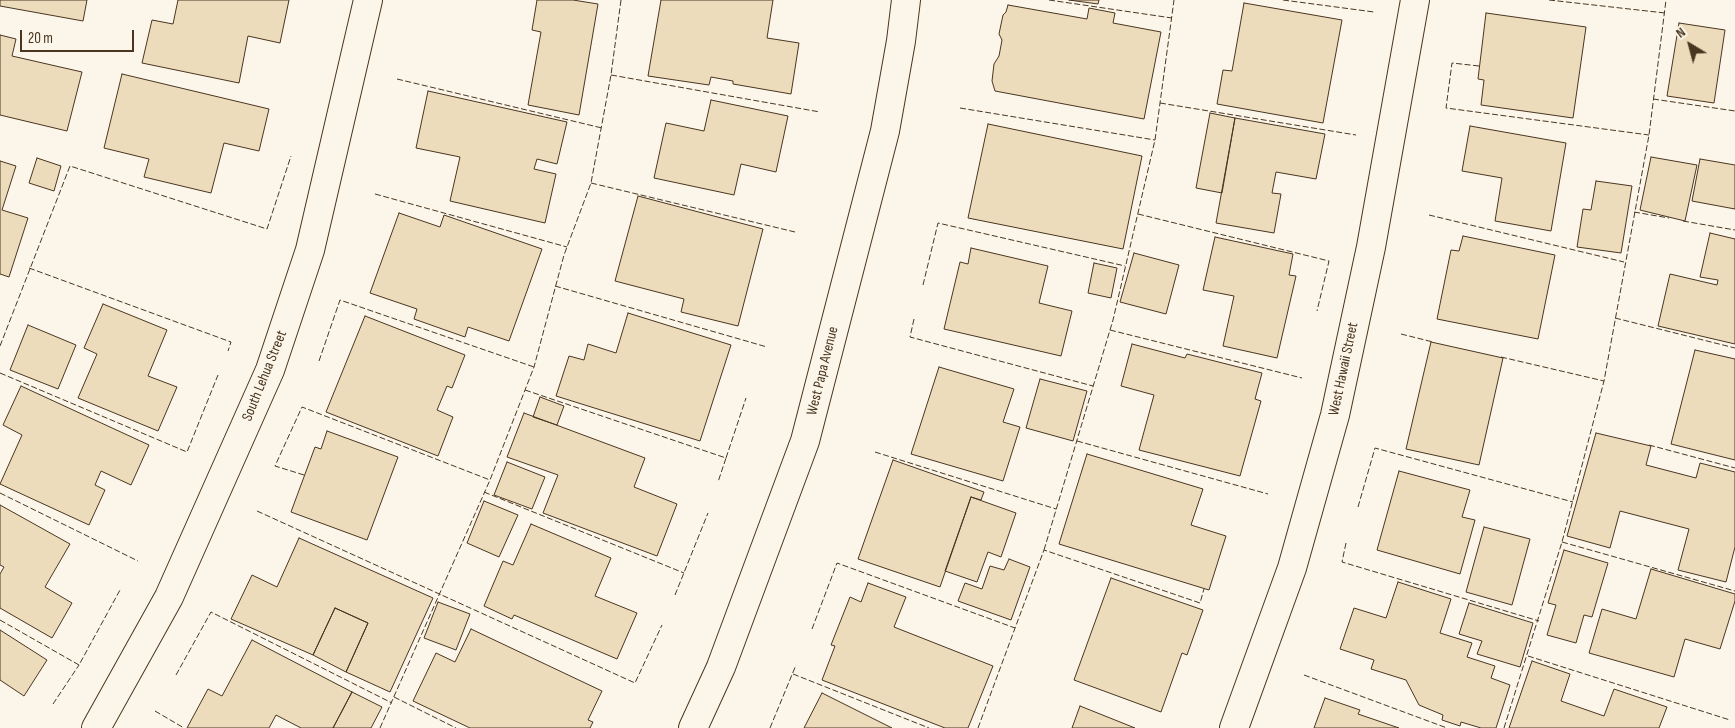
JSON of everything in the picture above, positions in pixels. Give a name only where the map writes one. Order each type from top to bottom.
[{"type":"street","name":"South Lehua Street","points":[[96,728],[169,597],[270,370],[310,250],[368,0]]},
{"type":"street","name":"West Papa Avenue","points":[[693,728],[721,667],[805,441],[885,131],[901,41],[906,0]]},
{"type":"street","name":"West Hawaii Street","points":[[1234,728],[1292,568],[1335,415],[1371,247],[1415,0]]},
{"type":"building","points":[[0,0],[87,0],[83,21],[0,6]]},
{"type":"building","points":[[178,0],[289,0],[280,43],[248,36],[239,83],[142,63],[152,20],[173,24]]},
{"type":"building","points":[[537,0],[573,0],[598,4],[579,115],[528,105],[541,32],[532,30]]},
{"type":"building","points":[[661,0],[773,0],[767,38],[799,43],[791,94],[733,84],[733,81],[711,77],[709,85],[648,76]]},
{"type":"building","points":[[1069,0],[1099,0],[1098,4]]},
{"type":"building","points":[[1244,3],[1342,20],[1323,123],[1217,104],[1223,70],[1232,71]]},
{"type":"building","points":[[1008,5],[1087,19],[1089,8],[1115,13],[1113,23],[1161,32],[1144,119],[995,91],[992,81],[994,64],[999,56],[1002,40],[999,34],[1003,15]]},
{"type":"building","points":[[1486,13],[1586,27],[1573,118],[1481,105],[1484,80],[1478,79]]},
{"type":"building","points":[[1679,23],[1725,30],[1714,103],[1667,96]]},
{"type":"building","points":[[0,35],[16,39],[12,56],[82,72],[67,131],[0,115]]},
{"type":"building","points":[[122,74],[269,109],[259,151],[224,143],[211,193],[144,177],[149,159],[104,148]]},
{"type":"building","points":[[428,91],[567,122],[557,164],[537,159],[534,169],[556,174],[545,223],[450,201],[460,157],[416,148]]},
{"type":"building","points":[[711,100],[788,116],[776,172],[741,164],[734,195],[654,178],[666,123],[704,131]]},
{"type":"building","points":[[1210,113],[1235,118],[1222,193],[1196,188]]},
{"type":"building","points":[[1235,118],[1325,134],[1316,179],[1276,172],[1272,193],[1281,194],[1274,233],[1216,223]]},
{"type":"building","points":[[988,124],[1142,156],[1123,249],[968,218]]},
{"type":"building","points":[[1470,126],[1566,143],[1551,231],[1495,221],[1502,178],[1462,171]]},
{"type":"building","points":[[1651,157],[1697,165],[1685,221],[1640,210]]},
{"type":"building","points":[[37,158],[61,166],[54,191],[29,183]]},
{"type":"building","points":[[1700,159],[1735,165],[1735,209],[1692,201]]},
{"type":"building","points":[[0,161],[16,166],[2,210],[28,218],[9,277],[0,274]]},
{"type":"building","points":[[1596,181],[1632,186],[1621,253],[1577,247],[1583,209],[1591,210]]},
{"type":"building","points":[[638,196],[763,229],[738,326],[681,312],[684,299],[615,281]]},
{"type":"building","points":[[399,213],[440,227],[444,215],[542,249],[509,341],[468,327],[465,337],[414,319],[417,309],[370,293]]},
{"type":"building","points":[[1710,233],[1735,239],[1735,344],[1658,326],[1670,274],[1717,285],[1718,280],[1700,277]]},
{"type":"building","points":[[1463,236],[1555,255],[1538,339],[1437,319],[1451,250],[1459,251]]},
{"type":"building","points":[[1215,237],[1293,254],[1289,275],[1296,276],[1277,358],[1223,346],[1234,296],[1203,290]]},
{"type":"building","points":[[971,248],[1048,266],[1039,303],[1072,311],[1061,356],[944,329],[960,262],[968,264]]},
{"type":"building","points":[[1134,253],[1179,265],[1166,314],[1120,302]]},
{"type":"building","points":[[1094,263],[1117,268],[1111,298],[1088,293]]},
{"type":"building","points":[[103,304],[167,330],[148,376],[177,387],[158,431],[78,398],[97,354],[84,348]]},
{"type":"building","points":[[628,313],[731,345],[700,441],[556,396],[569,356],[584,360],[588,344],[616,353]]},
{"type":"building","points":[[365,316],[465,355],[452,388],[447,386],[437,410],[453,417],[438,456],[326,412]]},
{"type":"building","points":[[28,325],[76,345],[58,389],[10,370]]},
{"type":"building","points":[[1431,342],[1503,358],[1479,465],[1406,449]]},
{"type":"building","points":[[1132,344],[1185,358],[1187,354],[1262,373],[1255,399],[1261,401],[1240,476],[1139,450],[1154,395],[1121,386]]},
{"type":"building","points":[[1695,350],[1735,359],[1735,460],[1671,444]]},
{"type":"building","points":[[939,367],[1014,389],[1003,422],[1020,427],[1003,481],[911,454]]},
{"type":"building","points":[[1040,379],[1087,391],[1073,441],[1026,428]]},
{"type":"building","points":[[21,386],[149,445],[131,485],[101,471],[95,485],[105,490],[89,525],[0,484],[22,435],[3,425]]},
{"type":"building","points":[[540,397],[564,406],[557,425],[533,417]]},
{"type":"building","points":[[524,413],[645,458],[634,487],[677,504],[657,556],[543,513],[558,475],[507,457]]},
{"type":"building","points":[[327,431],[398,457],[367,540],[291,512],[315,447],[321,449]]},
{"type":"building","points":[[1596,433],[1651,446],[1646,465],[1696,478],[1700,463],[1735,472],[1735,547],[1726,582],[1678,570],[1689,529],[1620,511],[1610,548],[1567,536]]},
{"type":"building","points":[[1087,454],[1203,489],[1191,525],[1226,536],[1209,590],[1059,544]]},
{"type":"building","points":[[893,460],[984,492],[981,500],[971,497],[940,587],[858,559]]},
{"type":"building","points":[[507,462],[545,477],[532,509],[494,495]]},
{"type":"building","points":[[1399,471],[1470,490],[1462,517],[1475,520],[1460,574],[1377,550]]},
{"type":"building","points":[[971,497],[1016,513],[1001,557],[988,552],[977,582],[945,571]]},
{"type":"building","points":[[484,501],[518,515],[499,557],[467,543]]},
{"type":"building","points":[[0,505],[70,544],[45,587],[72,603],[52,638],[0,608],[0,574],[4,567],[0,565]]},
{"type":"building","points":[[531,524],[611,558],[595,596],[637,613],[617,659],[514,615],[512,619],[484,606],[503,561],[513,565]]},
{"type":"building","points":[[1484,527],[1530,539],[1512,605],[1466,592]]},
{"type":"building","points":[[299,538],[433,598],[390,692],[346,672],[368,623],[335,608],[313,655],[231,619],[252,575],[277,587]]},
{"type":"building","points":[[1564,550],[1608,563],[1592,617],[1584,615],[1576,643],[1547,635],[1556,605],[1548,603]]},
{"type":"building","points":[[1009,559],[1030,567],[1011,620],[958,601],[965,583],[982,589],[990,566],[1004,570]]},
{"type":"building","points":[[1651,569],[1735,594],[1735,601],[1720,649],[1685,639],[1674,677],[1589,653],[1602,609],[1636,619]]},
{"type":"building","points":[[1111,578],[1203,610],[1187,655],[1182,653],[1161,712],[1074,680]]},
{"type":"building","points":[[1398,582],[1451,599],[1440,633],[1472,643],[1467,657],[1495,666],[1491,678],[1510,685],[1496,728],[1481,728],[1461,722],[1460,726],[1442,720],[1443,715],[1419,705],[1406,680],[1371,669],[1374,660],[1340,649],[1354,608],[1386,618]]},
{"type":"building","points":[[868,583],[906,597],[894,627],[993,666],[968,728],[945,728],[822,680],[835,646],[831,645],[850,597],[861,602]]},
{"type":"building","points":[[438,602],[470,614],[456,650],[424,638]]},
{"type":"building","points":[[1469,603],[1533,623],[1520,667],[1477,654],[1482,641],[1459,634]]},
{"type":"building","points":[[335,608],[368,623],[346,672],[313,655]]},
{"type":"building","points":[[471,629],[602,691],[588,720],[593,722],[590,728],[470,728],[413,701],[436,653],[455,662]]},
{"type":"building","points":[[0,630],[47,660],[24,696],[0,680]]},
{"type":"building","points":[[252,640],[352,692],[333,728],[301,728],[276,715],[269,728],[187,728],[208,689],[222,696]]},
{"type":"building","points":[[1532,661],[1570,674],[1561,701],[1604,716],[1614,689],[1667,707],[1659,728],[1509,728]]},
{"type":"building","points":[[352,692],[382,707],[371,728],[333,728]]},
{"type":"building","points":[[822,693],[892,728],[804,728]]},
{"type":"building","points":[[1325,698],[1360,710],[1358,714],[1399,728],[1314,728]]},
{"type":"building","points":[[1080,706],[1135,728],[1072,728]]},
{"type":"fence","points":[[380,728],[490,480],[534,367],[564,255],[591,183],[611,75],[621,0]]},
{"type":"fence","points":[[1049,0],[1172,18]]},
{"type":"fence","points":[[1044,550],[1113,320],[1155,140],[1174,0]]},
{"type":"fence","points":[[1283,0],[1374,12]]},
{"type":"fence","points":[[1549,0],[1665,13]]},
{"type":"fence","points":[[1504,728],[1562,542],[1604,381],[1649,135],[1666,0]]},
{"type":"fence","points":[[1479,66],[1452,63],[1446,108],[1649,135]]},
{"type":"fence","points":[[611,75],[820,112]]},
{"type":"fence","points":[[397,79],[602,128]]},
{"type":"fence","points":[[1653,99],[1735,111]]},
{"type":"fence","points":[[1160,103],[1356,135]]},
{"type":"fence","points":[[960,108],[1155,140]]},
{"type":"fence","points":[[0,346],[70,166],[267,229],[291,156]]},
{"type":"fence","points":[[591,183],[795,232]]},
{"type":"fence","points":[[375,194],[567,247]]},
{"type":"fence","points":[[1634,212],[1669,218]]},
{"type":"fence","points":[[1138,214],[1329,261],[1317,311]]},
{"type":"fence","points":[[1429,215],[1624,262]]},
{"type":"fence","points":[[1683,221],[1735,230]]},
{"type":"fence","points":[[923,285],[938,223],[1125,266]]},
{"type":"fence","points":[[29,268],[231,342],[228,351]]},
{"type":"fence","points":[[555,286],[767,347]]},
{"type":"fence","points":[[319,361],[340,300],[534,367]]},
{"type":"fence","points":[[1615,318],[1735,348]]},
{"type":"fence","points":[[914,319],[910,337],[1093,386]]},
{"type":"fence","points":[[1110,330],[1302,378]]},
{"type":"fence","points":[[1401,334],[1433,342]]},
{"type":"fence","points":[[1501,357],[1604,381]]},
{"type":"fence","points":[[0,373],[187,452],[218,375]]},
{"type":"fence","points":[[525,390],[726,458],[718,482]]},
{"type":"fence","points":[[726,458],[746,398]]},
{"type":"fence","points":[[304,475],[275,466],[302,407],[490,480]]},
{"type":"fence","points":[[1077,441],[1268,494]]},
{"type":"fence","points":[[1649,445],[1735,468]]},
{"type":"fence","points":[[1358,507],[1375,448],[1573,502]]},
{"type":"fence","points":[[875,452],[1056,509]]},
{"type":"fence","points":[[484,492],[684,573]]},
{"type":"fence","points":[[0,493],[138,561]]},
{"type":"fence","points":[[257,511],[635,683],[662,625]]},
{"type":"fence","points":[[675,595],[708,513]]},
{"type":"fence","points":[[1562,542],[1735,591]]},
{"type":"fence","points":[[1346,543],[1342,562],[1539,621]]},
{"type":"fence","points":[[978,728],[1044,550],[1200,603],[1204,589]]},
{"type":"fence","points":[[812,629],[837,563],[1015,628]]},
{"type":"fence","points":[[0,620],[79,665],[120,590]]},
{"type":"fence","points":[[176,675],[211,612],[392,703]]},
{"type":"fence","points":[[1528,656],[1730,720]]},
{"type":"fence","points":[[53,704],[79,665]]},
{"type":"fence","points":[[770,728],[796,665]]},
{"type":"fence","points":[[793,674],[929,728]]},
{"type":"fence","points":[[1304,675],[1447,728]]},
{"type":"fence","points":[[394,697],[456,728]]},
{"type":"fence","points":[[155,711],[184,728]]}]
